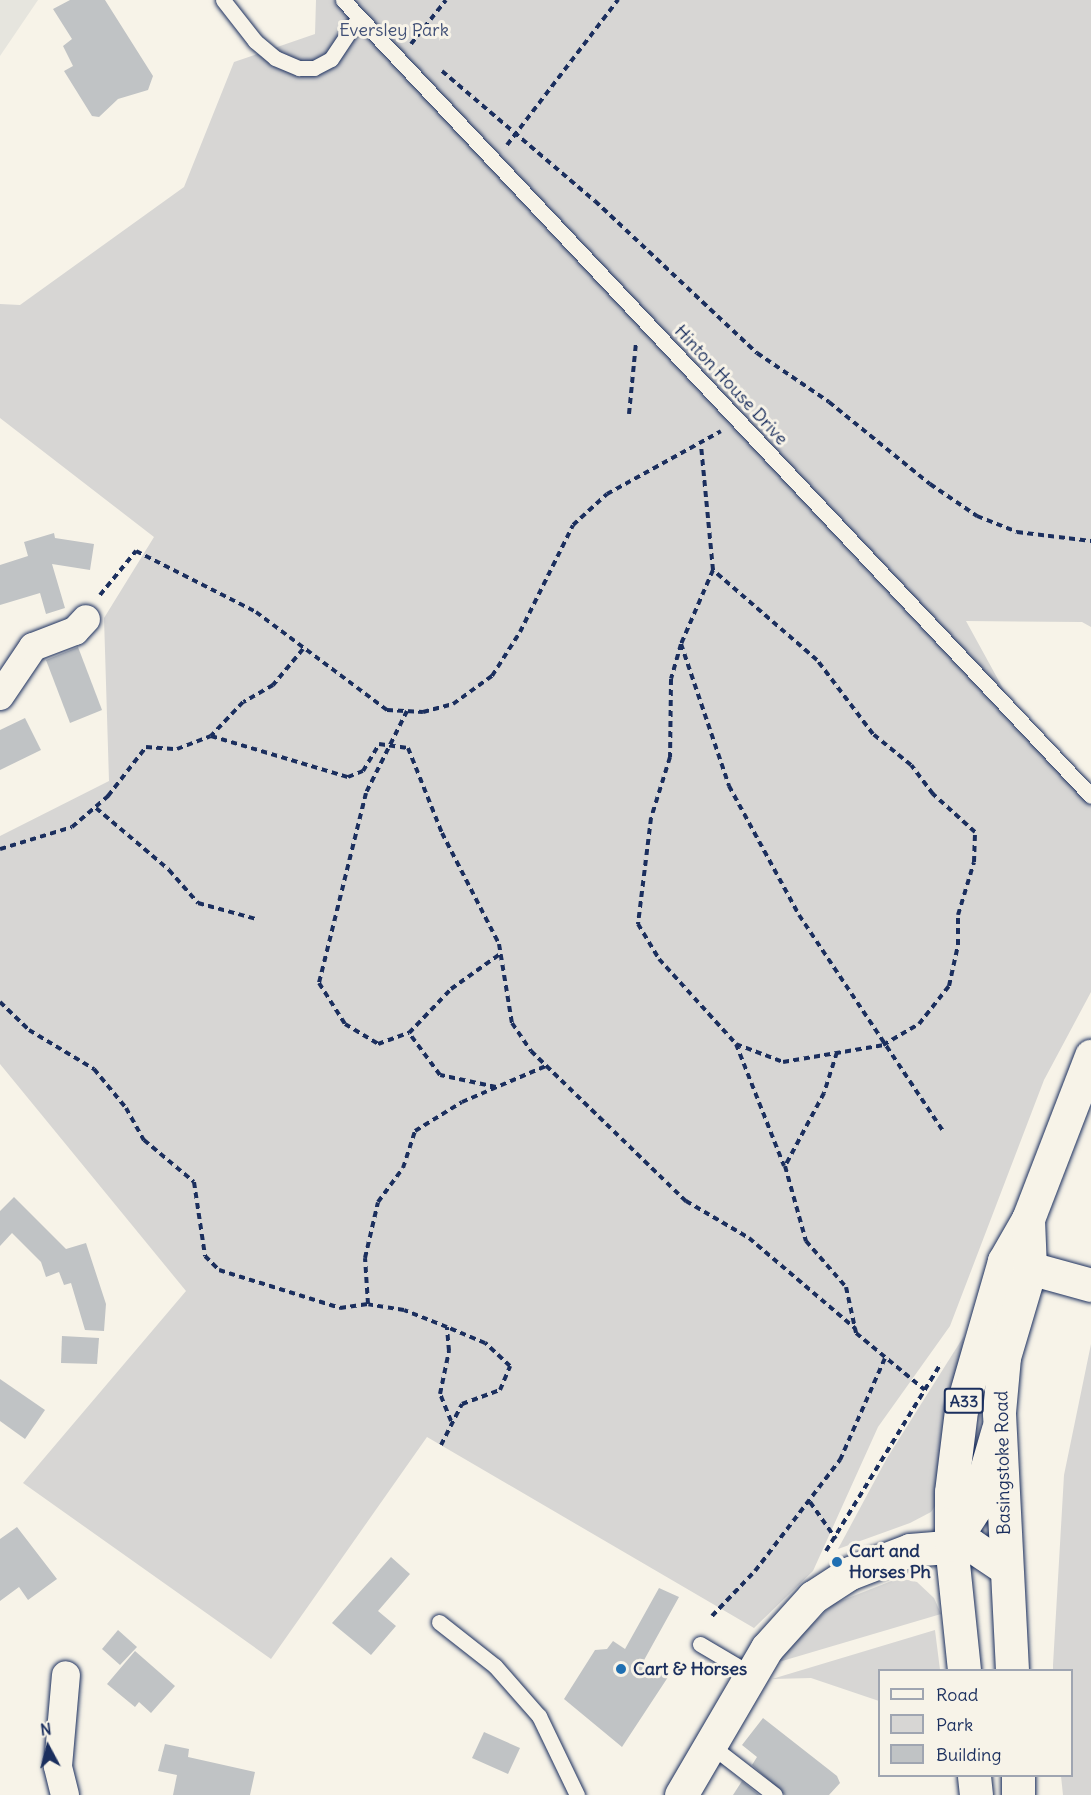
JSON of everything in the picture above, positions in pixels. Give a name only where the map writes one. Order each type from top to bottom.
[{"type":"main road","name":"Basingstoke Road","points":[[1004,1567],[1005,1500],[998,1429],[1004,1357],[1017,1265],[1028,1219],[1091,1056]]},
{"type":"main road","name":"Basingstoke Road","points":[[951,1545],[951,1492],[962,1410],[1017,1265]]},
{"type":"main road","points":[[1017,1265],[1091,1285]]},
{"type":"main road","points":[[951,1545],[975,1508],[998,1429]]},
{"type":"main road","points":[[681,1795],[750,1674],[783,1626],[850,1573],[910,1550],[951,1545],[971,1545],[1004,1567]]},
{"type":"main road","name":"A33","points":[[951,1545],[964,1669]]},
{"type":"main road","name":"A33","points":[[1004,1567],[1012,1669]]},
{"type":"main road","points":[[974,1777],[976,1795]]},
{"type":"main road","points":[[1018,1777],[1018,1795]]},
{"type":"street","points":[[0,696],[33,646],[75,631],[86,619]]},
{"type":"street","points":[[66,1675],[58,1766],[66,1795]]},
{"type":"lane","points":[[223,0],[255,41],[275,58],[299,68],[314,68],[331,59],[359,17]]},
{"type":"lane","name":"Hinton House Drive","points":[[343,0],[1091,796]]},
{"type":"lane","points":[[439,1622],[495,1666],[539,1716],[577,1795]]},
{"type":"lane","points":[[700,1644],[750,1674]]},
{"type":"lane","points":[[709,1744],[775,1795]]},
{"type":"path","points":[[399,60],[446,0]]},
{"type":"path","points":[[516,134],[618,0]]},
{"type":"path","points":[[411,45],[420,52]]},
{"type":"path","points":[[437,67],[678,276],[757,353],[829,402],[930,484],[977,516],[1017,532],[1091,540]]},
{"type":"path","points":[[629,414],[640,315]]},
{"type":"path","points":[[86,619],[111,576],[136,551],[256,612],[387,710],[407,711],[453,704],[492,676],[536,604],[573,525],[607,494],[681,450],[701,446],[737,420]]},
{"type":"path","points":[[701,446],[713,570],[681,644],[671,678],[670,757],[651,818],[638,924],[659,959],[736,1044],[785,1166],[806,1241],[846,1287],[856,1329]]},
{"type":"path","points":[[713,570],[817,660],[873,734],[911,765],[933,794],[975,832],[974,862],[958,915],[958,945],[949,986],[919,1024],[883,1045],[783,1062],[736,1044]]},
{"type":"path","points":[[681,644],[729,786],[799,915],[883,1045],[943,1131]]},
{"type":"path","points":[[0,849],[72,827],[96,808],[146,747],[177,749],[211,736],[243,702],[273,685],[303,649]]},
{"type":"path","points":[[407,711],[366,793],[319,983],[345,1024],[378,1044],[409,1033],[451,989],[500,954]]},
{"type":"path","points":[[211,736],[348,777],[363,771],[379,744],[393,743],[408,748],[500,954],[512,1023],[546,1066],[664,1175],[686,1201],[749,1238],[925,1390]]},
{"type":"path","points":[[96,808],[169,870],[198,903],[256,919]]},
{"type":"path","points":[[0,1002],[29,1030],[94,1069],[126,1108],[144,1140],[194,1182],[205,1256],[219,1269],[340,1308],[368,1304],[404,1310],[485,1343],[510,1366],[500,1390],[462,1404],[451,1421],[441,1445]]},
{"type":"path","points":[[409,1033],[440,1075],[497,1087]]},
{"type":"path","points":[[785,1166],[824,1093],[838,1051]]},
{"type":"path","points":[[368,1304],[365,1258],[378,1202],[403,1168],[414,1131],[497,1087],[546,1066]]},
{"type":"path","points":[[447,1327],[449,1351],[440,1394],[451,1421]]},
{"type":"path","points":[[822,1556],[836,1539],[873,1470],[947,1353]]},
{"type":"path","points":[[712,1616],[810,1502],[840,1460],[885,1357]]},
{"type":"path","points":[[810,1502],[836,1539]]},
{"type":"shaded area","points":[[0,0],[38,0],[0,56]]},
{"type":"green space","name":"Eversley Park","points":[[316,0],[1091,0],[1091,627],[1082,622],[966,621],[1011,703],[1091,792],[1091,992],[1044,1080],[950,1326],[878,1427],[813,1571],[754,1628],[427,1437],[271,1659],[23,1483],[186,1291],[0,1064],[0,836],[109,781],[104,618],[154,537],[0,418],[0,304],[20,305],[184,187],[234,62],[315,34]]},
{"type":"green space","points":[[964,1336],[942,1496],[931,1512],[910,1523],[838,1549],[887,1458]]},
{"type":"green space","points":[[1091,1344],[1091,1795],[1063,1795],[1061,1777],[1073,1777],[1073,1669],[1053,1669],[1064,1475]]},
{"type":"green space","points":[[899,1578],[917,1582],[934,1598],[941,1614],[772,1664],[833,1604]]},
{"type":"green space","points":[[935,1630],[940,1669],[878,1669],[878,1701],[811,1678],[772,1679]]},
{"type":"building","points":[[70,0],[105,0],[153,76],[148,90],[118,99],[99,117],[92,116],[64,71],[73,66],[63,46],[72,39],[53,9]]},
{"type":"building","points":[[54,533],[55,538],[94,544],[90,570],[52,564],[65,608],[46,614],[40,593],[0,605],[0,565],[28,556],[24,542]]},
{"type":"building","points":[[78,647],[102,710],[70,723],[46,660]]},
{"type":"building","points":[[25,718],[41,750],[0,770],[0,730]]},
{"type":"building","points":[[14,1197],[66,1249],[86,1243],[106,1304],[104,1331],[85,1330],[71,1283],[64,1285],[59,1272],[46,1277],[41,1262],[12,1233],[0,1246],[0,1211]]},
{"type":"building","points":[[62,1336],[99,1338],[97,1364],[61,1363]]},
{"type":"building","points":[[0,1379],[45,1410],[25,1439],[0,1421]]},
{"type":"building","points":[[17,1527],[57,1579],[28,1600],[19,1587],[0,1601],[0,1539]]},
{"type":"building","points":[[391,1557],[410,1574],[378,1611],[396,1626],[371,1655],[332,1623]]},
{"type":"building","name":"Cart & Horses","points":[[659,1588],[679,1597],[643,1662],[670,1674],[622,1747],[564,1699],[595,1650],[607,1649],[613,1641],[625,1649]]},
{"type":"building","points":[[118,1630],[137,1647],[120,1665],[102,1649]]},
{"type":"building","points":[[135,1651],[175,1686],[151,1713],[139,1702],[135,1707],[107,1684]]},
{"type":"building","points":[[763,1718],[837,1776],[840,1783],[829,1795],[785,1795],[752,1765],[757,1757],[742,1745]]},
{"type":"building","points":[[484,1732],[520,1748],[508,1774],[472,1758]]},
{"type":"building","points":[[165,1744],[189,1749],[188,1757],[255,1772],[250,1795],[173,1795],[177,1775],[158,1771]]},
{"type":"building","points":[[742,1781],[759,1795],[733,1795]]},
{"type":"place","name":"Cart and Horses Ph","points":[[837,1562]]},
{"type":"place","name":"Cart & Horses","points":[[621,1669]]}]
